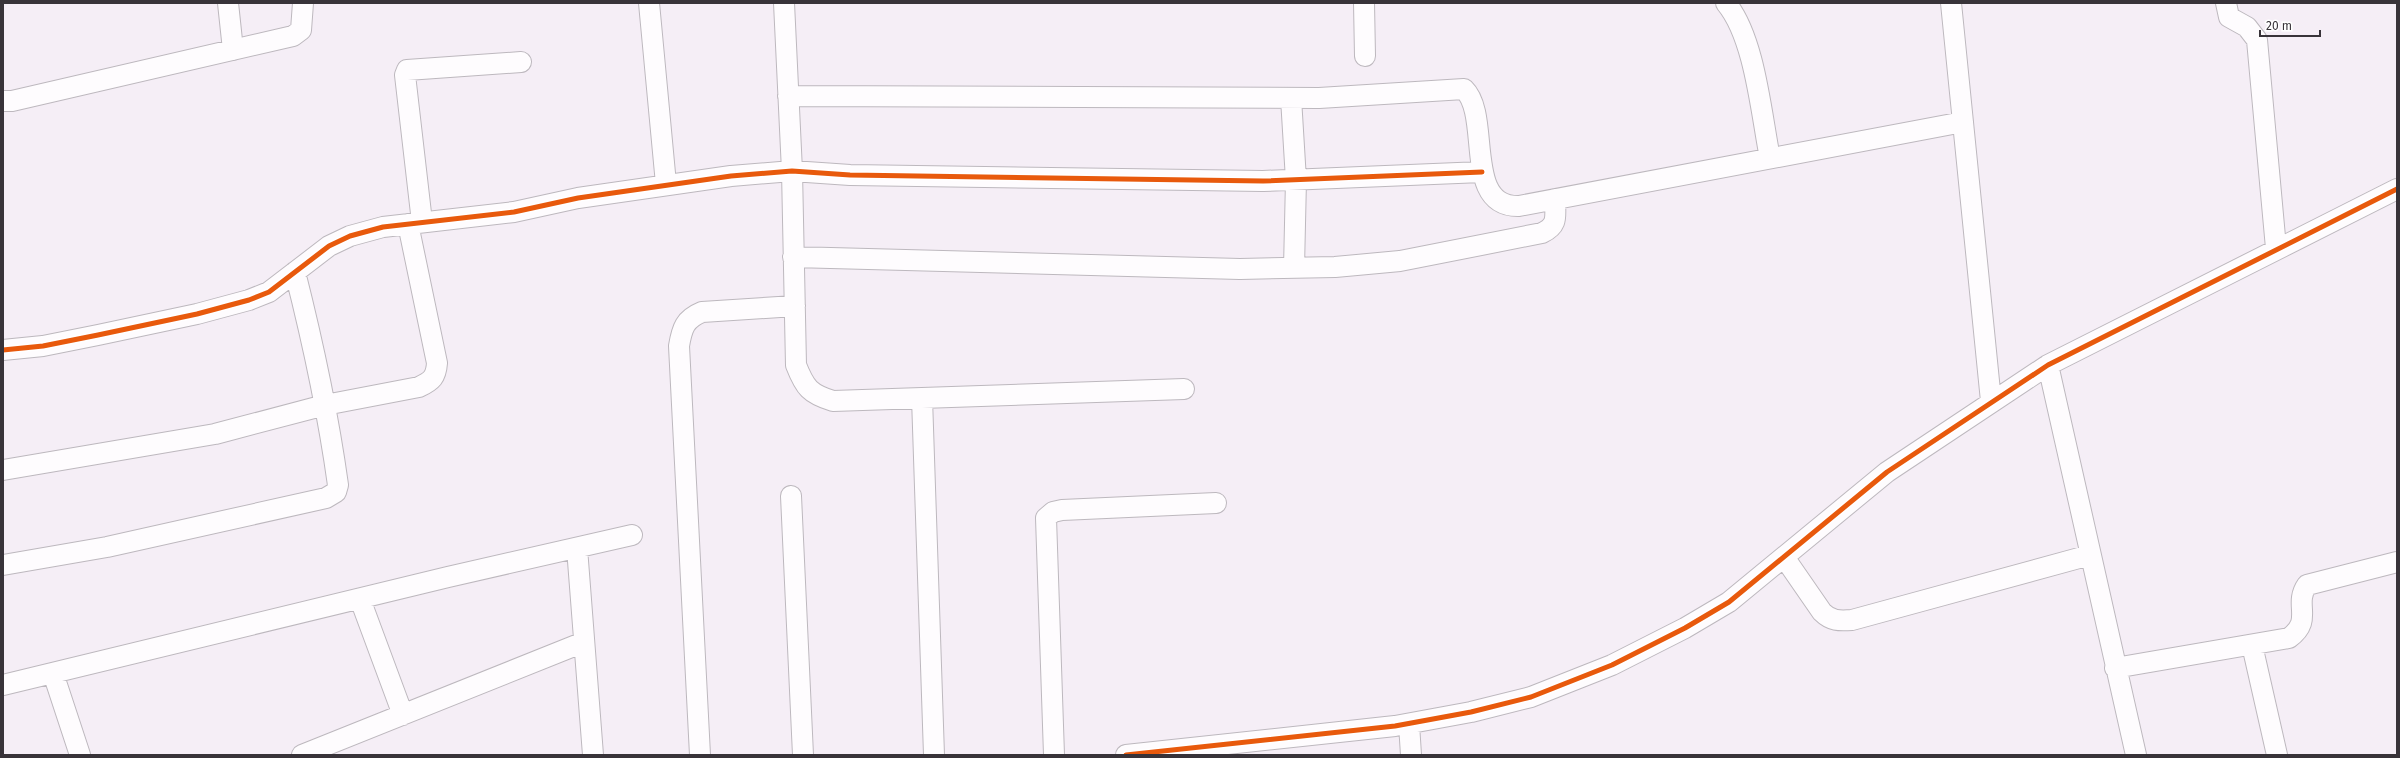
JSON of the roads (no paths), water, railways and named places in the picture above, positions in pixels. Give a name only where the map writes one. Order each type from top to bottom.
[{"type":"street","points":[[228,3],[233,50]]},
{"type":"street","points":[[3,101],[12,101],[294,36],[299,33],[303,24],[303,3]]},
{"type":"street","points":[[649,3],[666,184]]},
{"type":"street","points":[[784,3],[792,171],[796,365],[803,383],[815,395],[833,401],[1184,389]]},
{"type":"street","points":[[1364,3],[1365,56]]},
{"type":"street","points":[[1726,3],[1738,20],[1747,40],[1770,158]]},
{"type":"street","points":[[1952,3],[1991,401]]},
{"type":"street","points":[[2226,3],[2229,17],[2247,27],[2257,40],[2276,248]]},
{"type":"street","points":[[3,470],[215,434],[325,405],[419,387],[429,382],[436,374],[436,363],[416,223],[405,75],[407,70],[521,62]]},
{"type":"street","points":[[788,96],[1291,98],[1464,89],[1473,102],[1482,172],[1491,192],[1500,202],[1509,206],[1555,199],[1963,122]]},
{"type":"street","points":[[1291,98],[1296,180],[1294,268]]},
{"type":"street","points":[[3,350],[43,346],[197,314],[249,300],[269,292],[329,246],[350,236],[383,227],[514,212],[578,198],[666,184],[792,171],[850,175],[1296,180],[1482,172]]},
{"type":"street","points":[[1126,755],[1262,748],[1409,724],[1472,712],[1531,697],[1612,665],[1685,628],[1729,602],[1887,472],[2048,364],[2276,248],[2397,189]]},
{"type":"street","points":[[793,257],[1032,264],[1294,268],[1335,267],[1400,261],[1542,233],[1551,229],[1555,223],[1555,199]]},
{"type":"street","points":[[3,565],[107,546],[332,496],[336,492],[338,485],[325,405],[313,343],[295,272]]},
{"type":"street","points":[[700,755],[679,346],[682,327],[691,317],[702,312],[795,306]]},
{"type":"street","points":[[2048,364],[2115,668],[2136,755]]},
{"type":"street","points":[[922,398],[934,755]]},
{"type":"street","points":[[791,496],[803,755]]},
{"type":"street","points":[[1054,755],[1046,518],[1053,512],[1062,510],[1216,503]]},
{"type":"street","points":[[3,685],[632,535]]},
{"type":"street","points":[[577,548],[593,755]]},
{"type":"street","points":[[1784,557],[1822,612],[1828,618],[1838,621],[1852,620],[2090,555]]},
{"type":"street","points":[[2115,668],[2289,638],[2299,631],[2301,624],[2302,592],[2307,585],[2397,562]]},
{"type":"street","points":[[360,599],[403,714]]},
{"type":"street","points":[[308,754],[403,714],[584,642]]},
{"type":"street","points":[[2252,645],[2277,755]]},
{"type":"street","points":[[54,673],[80,755]]},
{"type":"street","points":[[1409,724],[1411,755]]}]
